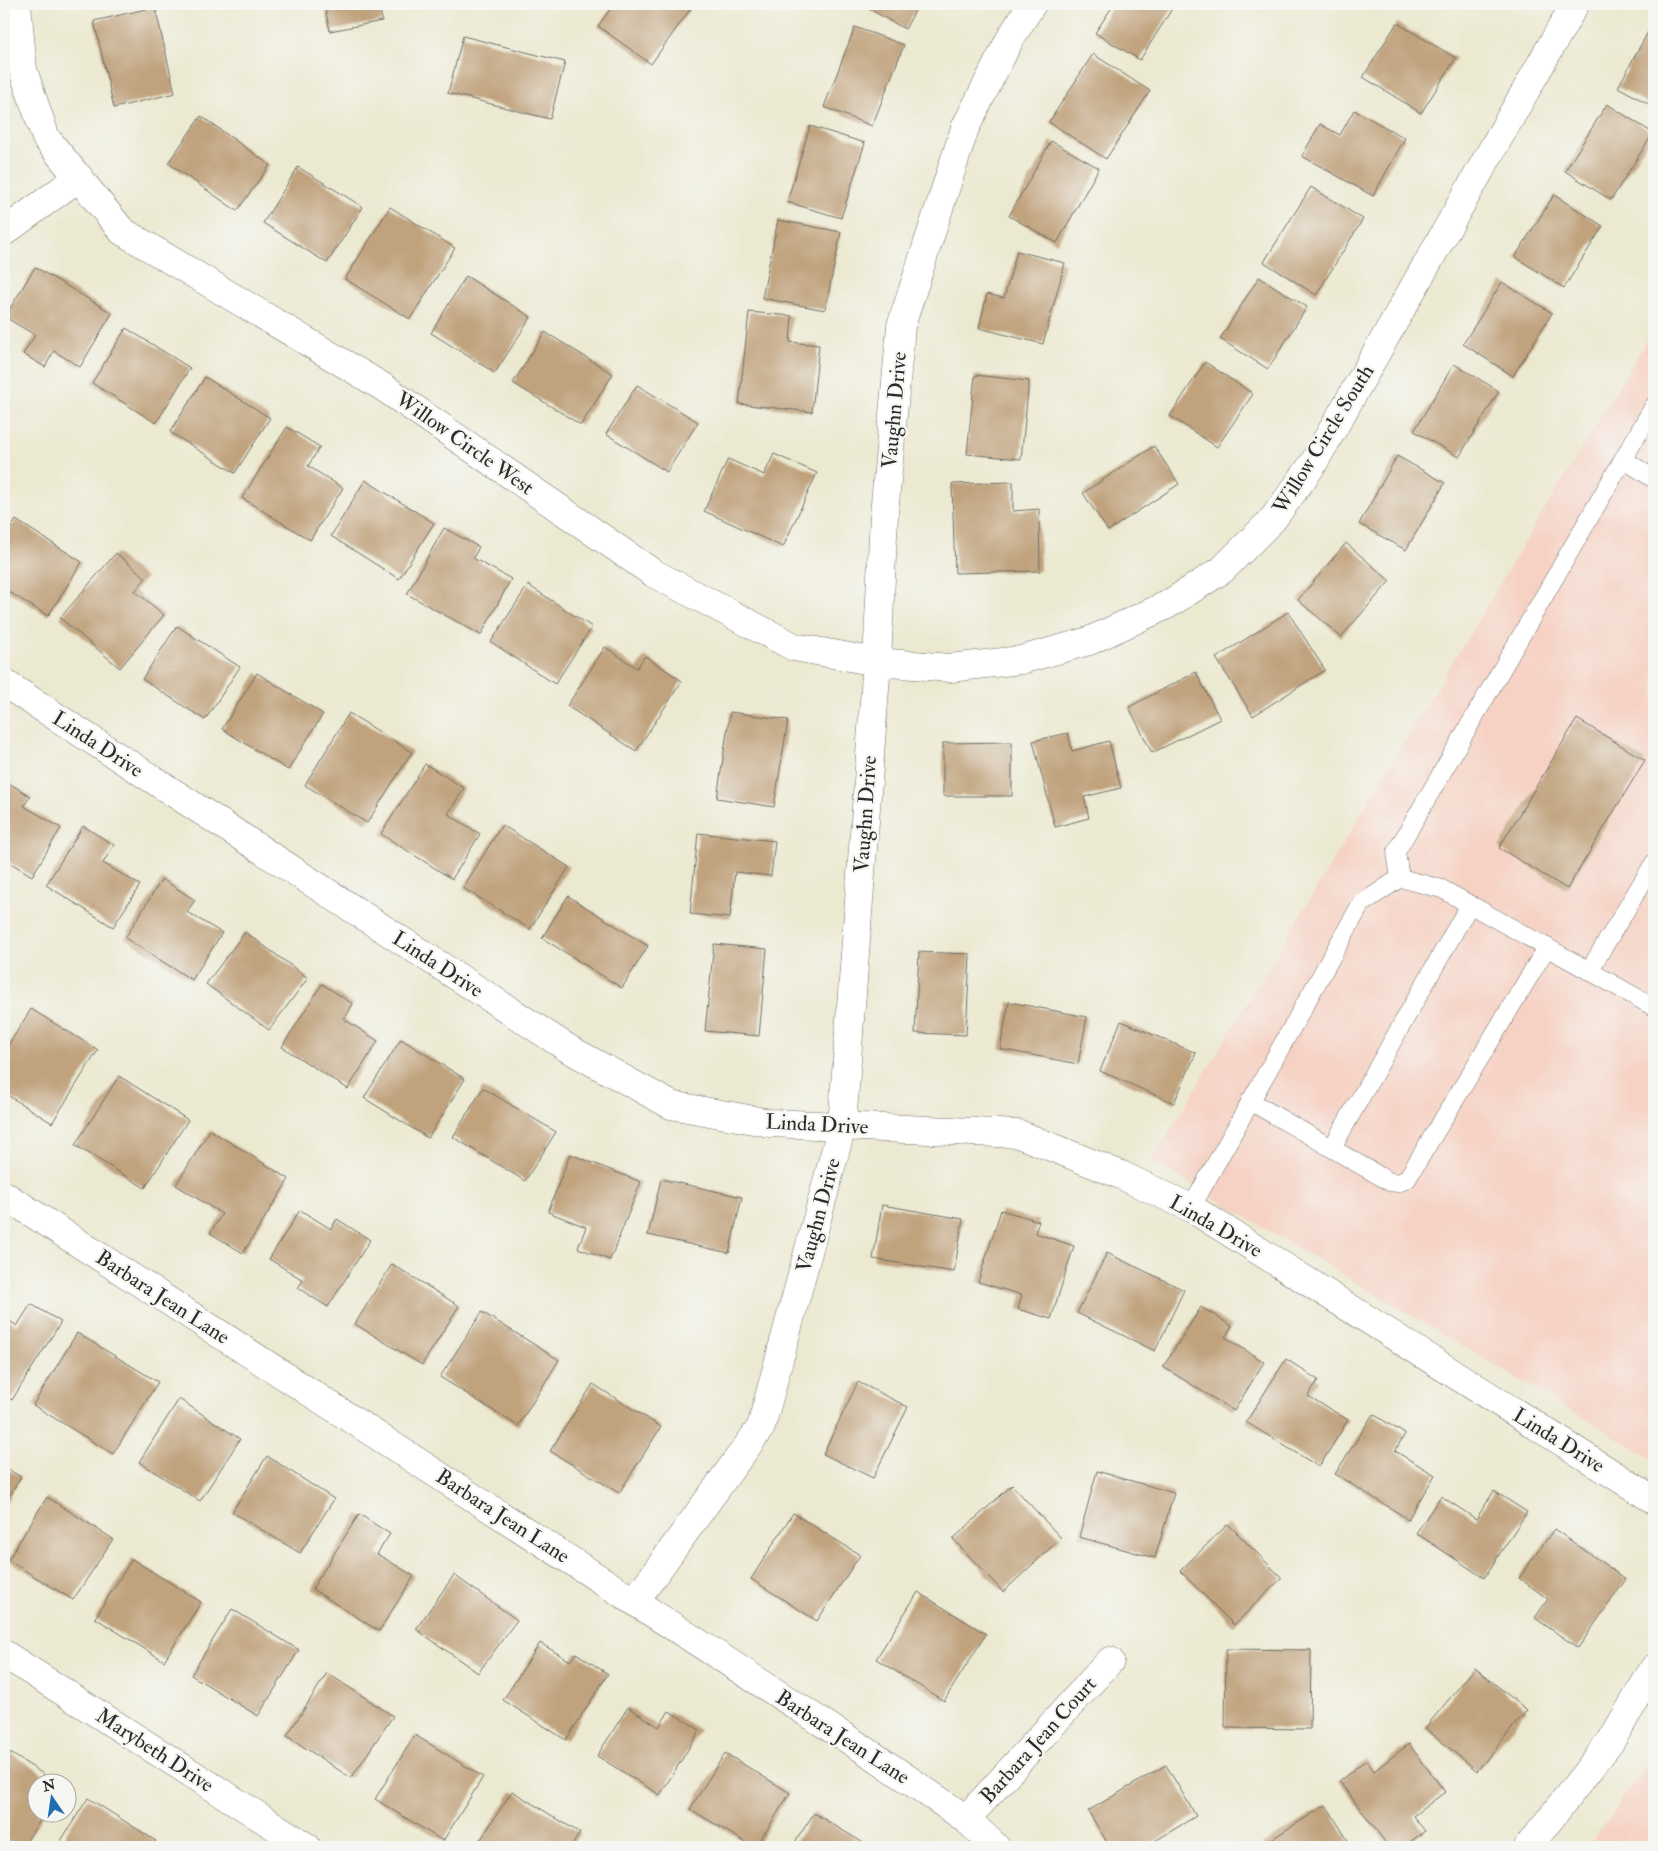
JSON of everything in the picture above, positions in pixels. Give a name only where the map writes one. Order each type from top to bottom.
[{"type":"street","name":"Willow Circle West","points":[[17,4],[23,70],[46,138],[122,231],[384,387],[653,573],[794,647],[877,662]]},
{"type":"street","name":"Vaughn Drive","points":[[635,1601],[761,1426],[842,1126],[877,662],[884,515],[902,326],[965,128],[1010,39],[1032,4]]},
{"type":"street","name":"Willow Circle South","points":[[877,662],[950,668],[1021,660],[1089,642],[1167,604],[1222,570],[1273,519],[1312,464],[1575,4]]},
{"type":"street","points":[[4,232],[79,178]]},
{"type":"street","name":"Linda Drive","points":[[4,683],[569,1049],[670,1105],[770,1123],[1019,1134],[1121,1175],[1190,1208],[1654,1500]]},
{"type":"street","name":"Barbara Jean Lane","points":[[4,1195],[874,1756],[966,1819],[996,1847]]},
{"type":"street","name":"Marybeth Drive","points":[[4,1654],[307,1847]]},
{"type":"street","name":"Barbara Jean Court","points":[[966,1819],[1110,1661]]},
{"type":"street","points":[[1528,1847],[1611,1741],[1654,1668]]},
{"type":"lane","points":[[1400,878],[1396,852],[1654,406]]},
{"type":"lane","points":[[1624,459],[1654,479]]},
{"type":"lane","points":[[1589,970],[1654,863]]},
{"type":"lane","points":[[1190,1208],[1361,904],[1400,878],[1442,889],[1654,1007]]},
{"type":"lane","points":[[1332,1148],[1470,904]]},
{"type":"lane","points":[[1250,1101],[1390,1182],[1398,1183],[1407,1179],[1547,947]]},
{"type":"shaded area","points":[[1654,328],[1654,1460],[1152,1161]]},
{"type":"shaded area","points":[[1647,1765],[1654,1769],[1654,1847],[1589,1847]]},
{"type":"building","points":[[324,4],[379,4],[382,21],[330,31]]},
{"type":"building","points":[[614,4],[694,4],[651,64],[598,26]]},
{"type":"building","points":[[860,4],[919,4],[905,29]]},
{"type":"building","points":[[1114,4],[1175,4],[1140,60],[1095,33]]},
{"type":"building","points":[[155,7],[175,93],[114,108],[94,21]]},
{"type":"building","points":[[1654,21],[1654,107],[1618,87]]},
{"type":"building","points":[[1397,23],[1456,58],[1421,113],[1363,77]]},
{"type":"building","points":[[855,27],[904,45],[872,126],[824,107]]},
{"type":"building","points":[[463,36],[565,62],[550,119],[448,93]]},
{"type":"building","points":[[1093,54],[1150,91],[1106,159],[1049,122]]},
{"type":"building","points":[[1607,104],[1653,133],[1611,200],[1565,171]]},
{"type":"building","points":[[1354,110],[1405,138],[1373,196],[1302,156],[1320,124],[1340,135]]},
{"type":"building","points":[[201,116],[270,165],[237,211],[168,163]]},
{"type":"building","points":[[810,126],[865,143],[841,218],[787,202]]},
{"type":"building","points":[[1051,141],[1099,168],[1057,243],[1009,216]]},
{"type":"building","points":[[298,167],[363,207],[327,263],[263,223]]},
{"type":"building","points":[[1311,187],[1363,219],[1316,295],[1264,262]]},
{"type":"building","points":[[1554,195],[1603,226],[1564,288],[1515,257]]},
{"type":"building","points":[[390,207],[455,248],[410,319],[345,279]]},
{"type":"building","points":[[778,220],[841,232],[825,310],[762,298]]},
{"type":"building","points":[[1017,251],[1065,263],[1043,344],[979,328],[987,294],[1004,298]]},
{"type":"building","points":[[35,267],[112,313],[80,367],[54,351],[45,367],[23,354],[35,335],[5,317]]},
{"type":"building","points":[[466,276],[531,317],[495,373],[431,333]]},
{"type":"building","points":[[1259,277],[1307,307],[1268,369],[1220,339]]},
{"type":"building","points":[[1502,282],[1552,313],[1513,376],[1463,344]]},
{"type":"building","points":[[749,312],[792,316],[790,342],[819,345],[812,412],[739,404]]},
{"type":"building","points":[[126,328],[190,368],[156,423],[92,383]]},
{"type":"building","points":[[545,332],[613,374],[581,425],[513,383]]},
{"type":"building","points":[[1205,362],[1253,394],[1217,447],[1170,416]]},
{"type":"building","points":[[1454,364],[1499,391],[1459,457],[1414,431]]},
{"type":"building","points":[[975,375],[1029,381],[1021,459],[967,454]]},
{"type":"building","points":[[205,377],[270,418],[235,473],[170,432]]},
{"type":"building","points":[[637,385],[698,422],[667,472],[606,434]]},
{"type":"building","points":[[287,427],[320,447],[308,466],[343,488],[310,540],[242,498]]},
{"type":"building","points":[[1154,446],[1179,484],[1108,531],[1083,493]]},
{"type":"building","points":[[774,454],[817,473],[783,547],[704,511],[728,459],[764,475]]},
{"type":"building","points":[[1397,456],[1445,483],[1406,550],[1359,524]]},
{"type":"building","points":[[365,480],[434,523],[399,579],[331,536]]},
{"type":"building","points":[[1013,482],[1013,511],[1039,509],[1040,571],[955,573],[952,484]]},
{"type":"building","points":[[16,520],[82,562],[48,616],[4,589],[4,539]]},
{"type":"building","points":[[444,528],[479,547],[473,558],[511,579],[481,635],[407,594]]},
{"type":"building","points":[[1346,543],[1390,581],[1341,637],[1298,600]]},
{"type":"building","points":[[116,553],[146,578],[135,591],[164,615],[120,668],[60,618]]},
{"type":"building","points":[[528,585],[592,627],[555,684],[491,642]]},
{"type":"building","points":[[1288,612],[1325,670],[1253,716],[1216,658]]},
{"type":"building","points":[[177,626],[240,667],[205,720],[142,679]]},
{"type":"building","points":[[605,647],[637,668],[645,656],[682,681],[636,751],[567,706]]},
{"type":"building","points":[[1196,672],[1220,719],[1152,753],[1129,707]]},
{"type":"building","points":[[257,673],[323,714],[288,770],[222,729]]},
{"type":"building","points":[[730,712],[788,720],[774,807],[717,798]]},
{"type":"building","points":[[349,713],[412,752],[367,823],[305,785]]},
{"type":"building","points":[[1577,719],[1645,760],[1567,889],[1499,848]]},
{"type":"building","points":[[1068,733],[1072,751],[1109,741],[1121,788],[1084,797],[1089,818],[1055,827],[1033,741]]},
{"type":"building","points":[[1012,742],[1012,796],[943,796],[943,743]]},
{"type":"building","points":[[425,764],[464,788],[448,814],[480,834],[452,879],[381,834]]},
{"type":"building","points":[[4,780],[30,796],[24,806],[61,828],[32,876],[4,859]]},
{"type":"building","points":[[502,825],[569,867],[530,929],[463,888]]},
{"type":"building","points":[[83,826],[114,845],[103,863],[140,885],[113,927],[46,885]]},
{"type":"building","points":[[698,833],[775,841],[771,876],[735,872],[730,918],[690,914]]},
{"type":"building","points":[[162,879],[195,900],[187,912],[222,933],[192,980],[125,938]]},
{"type":"building","points":[[568,896],[648,946],[622,988],[542,938]]},
{"type":"building","points":[[245,932],[308,978],[269,1030],[206,984]]},
{"type":"building","points":[[714,944],[767,949],[759,1036],[705,1031]]},
{"type":"building","points":[[919,952],[970,954],[966,1035],[915,1033]]},
{"type":"building","points":[[322,984],[353,1004],[344,1019],[378,1041],[348,1089],[282,1047]]},
{"type":"building","points":[[1009,1002],[1087,1017],[1078,1064],[1000,1049]]},
{"type":"building","points":[[31,1009],[98,1050],[52,1123],[4,1093],[4,1052]]},
{"type":"building","points":[[1121,1021],[1196,1053],[1174,1103],[1100,1071]]},
{"type":"building","points":[[401,1039],[465,1079],[428,1138],[364,1098]]},
{"type":"building","points":[[119,1076],[188,1120],[145,1188],[75,1145]]},
{"type":"building","points":[[483,1088],[556,1132],[525,1181],[453,1137]]},
{"type":"building","points":[[210,1130],[289,1179],[243,1253],[210,1233],[222,1214],[176,1185]]},
{"type":"building","points":[[570,1154],[641,1182],[610,1260],[578,1248],[586,1227],[548,1212]]},
{"type":"building","points":[[661,1179],[742,1197],[729,1253],[648,1235]]},
{"type":"building","points":[[882,1205],[963,1219],[954,1272],[873,1259]]},
{"type":"building","points":[[300,1210],[331,1229],[337,1219],[370,1240],[328,1307],[298,1288],[303,1280],[269,1259]]},
{"type":"building","points":[[1001,1210],[1039,1221],[1035,1233],[1074,1246],[1051,1319],[1018,1309],[1022,1295],[978,1282]]},
{"type":"building","points":[[1107,1253],[1184,1290],[1155,1351],[1077,1313]]},
{"type":"building","points":[[392,1264],[459,1306],[422,1365],[355,1324]]},
{"type":"building","points":[[31,1304],[61,1322],[12,1400],[4,1395],[4,1317],[17,1326]]},
{"type":"building","points":[[1201,1307],[1232,1326],[1225,1337],[1264,1362],[1234,1411],[1163,1367]]},
{"type":"building","points":[[482,1312],[559,1360],[518,1426],[440,1377]]},
{"type":"building","points":[[77,1333],[158,1382],[113,1454],[33,1405]]},
{"type":"building","points":[[1286,1359],[1318,1380],[1308,1396],[1348,1420],[1319,1467],[1246,1422]]},
{"type":"building","points":[[858,1382],[908,1407],[873,1478],[823,1454]]},
{"type":"building","points":[[593,1384],[661,1427],[619,1493],[550,1451]]},
{"type":"building","points":[[179,1399],[240,1439],[200,1501],[139,1462]]},
{"type":"building","points":[[1373,1414],[1405,1434],[1395,1451],[1435,1475],[1408,1519],[1335,1474]]},
{"type":"building","points":[[267,1456],[334,1499],[300,1553],[232,1512]]},
{"type":"building","points":[[4,1467],[21,1477],[4,1505]]},
{"type":"building","points":[[1097,1471],[1174,1493],[1155,1558],[1079,1537]]},
{"type":"building","points":[[1012,1485],[1061,1538],[1003,1592],[953,1539]]},
{"type":"building","points":[[1494,1491],[1527,1512],[1484,1578],[1416,1533],[1441,1496],[1476,1519]]},
{"type":"building","points":[[47,1497],[113,1539],[73,1600],[8,1560]]},
{"type":"building","points":[[793,1513],[860,1555],[817,1621],[751,1579]]},
{"type":"building","points":[[359,1514],[390,1534],[377,1554],[414,1576],[379,1631],[312,1589]]},
{"type":"building","points":[[1228,1524],[1282,1578],[1234,1625],[1180,1571]]},
{"type":"building","points":[[1554,1529],[1626,1579],[1578,1648],[1535,1618],[1548,1599],[1519,1578]]},
{"type":"building","points":[[132,1559],[201,1602],[164,1661],[95,1618]]},
{"type":"building","points":[[454,1575],[517,1620],[478,1673],[416,1629]]},
{"type":"building","points":[[918,1592],[986,1634],[944,1701],[876,1659]]},
{"type":"building","points":[[232,1609],[299,1650],[258,1716],[191,1675]]},
{"type":"building","points":[[540,1643],[570,1661],[576,1653],[608,1674],[566,1740],[503,1700]]},
{"type":"building","points":[[1226,1649],[1311,1650],[1310,1729],[1225,1728]]},
{"type":"building","points":[[1475,1668],[1527,1710],[1477,1771],[1425,1728]]},
{"type":"building","points":[[327,1673],[393,1716],[351,1778],[287,1736]]},
{"type":"building","points":[[628,1707],[659,1727],[669,1711],[700,1730],[660,1795],[597,1756]]},
{"type":"building","points":[[415,1735],[483,1777],[443,1841],[375,1799]]},
{"type":"building","points":[[1409,1744],[1445,1792],[1413,1816],[1425,1831],[1403,1847],[1389,1847],[1339,1781],[1366,1760],[1374,1771]]},
{"type":"building","points":[[4,1749],[43,1774],[28,1774],[28,1824],[38,1824],[23,1847],[18,1847],[4,1839]]},
{"type":"building","points":[[725,1753],[790,1793],[756,1847],[690,1809]]},
{"type":"building","points":[[1166,1765],[1196,1816],[1145,1847],[1110,1847],[1088,1811]]},
{"type":"building","points":[[512,1791],[580,1833],[571,1847],[476,1847]]},
{"type":"building","points":[[88,1798],[156,1841],[152,1847],[57,1847],[72,1824],[78,1824],[78,1814]]},
{"type":"building","points":[[1326,1805],[1352,1847],[1263,1847],[1262,1845]]},
{"type":"building","points":[[814,1813],[870,1847],[792,1847]]}]
